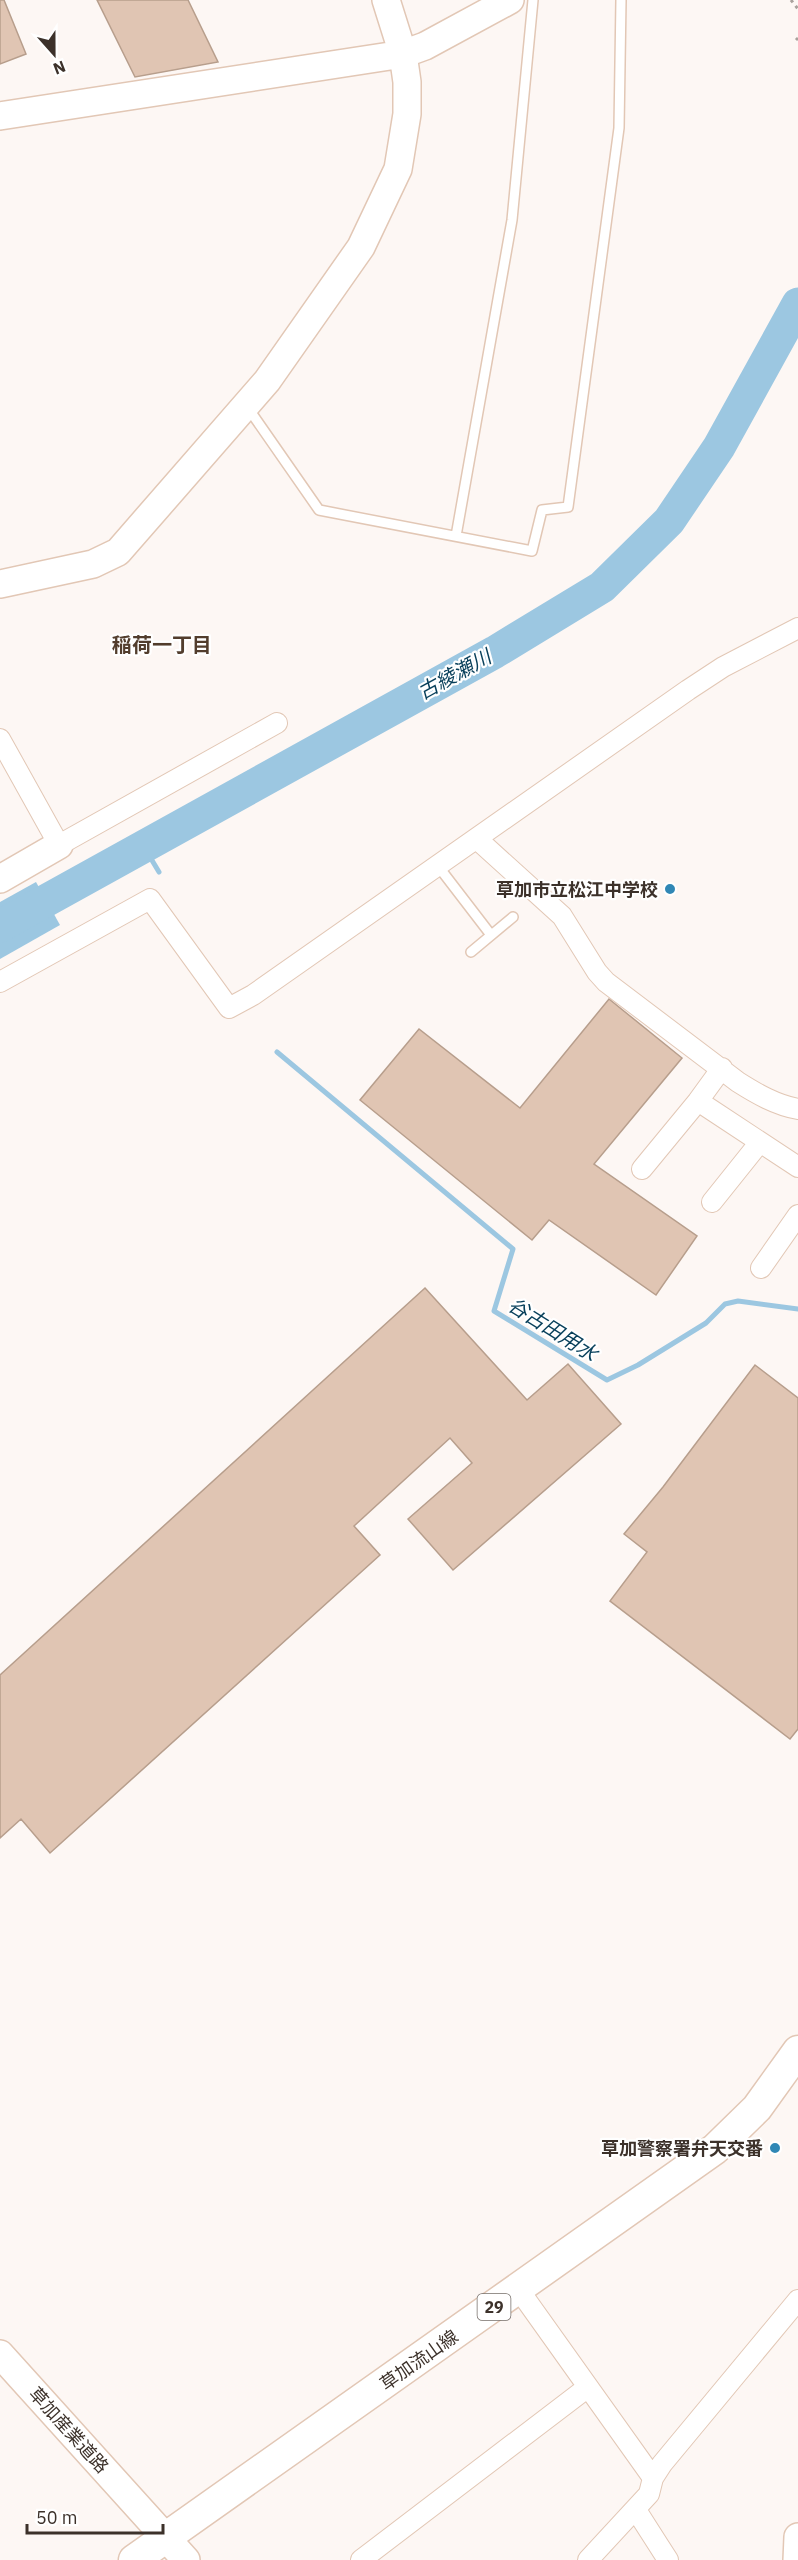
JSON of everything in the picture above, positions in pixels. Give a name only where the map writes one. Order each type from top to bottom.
[{"type":"main road","name":"草加流山線","points":[[134,2560],[519,2290],[715,2149],[757,2108],[798,2051]]},
{"type":"street","points":[[0,584],[93,564],[118,552],[267,381],[361,247],[398,169],[407,114],[407,82],[403,54],[386,0]]},
{"type":"street","points":[[0,116],[403,54],[425,46],[510,0]]},
{"type":"street","points":[[0,982],[150,899],[229,1008],[253,995],[688,690],[723,667],[798,628]]},
{"type":"street","points":[[0,879],[277,723]]},
{"type":"street","points":[[0,739],[59,845]]},
{"type":"street","points":[[477,839],[562,916],[597,972],[606,982],[755,1093],[786,1107],[798,1109]]},
{"type":"street","points":[[642,1169],[722,1068]]},
{"type":"street","points":[[698,1101],[798,1167]]},
{"type":"street","points":[[712,1202],[760,1142]]},
{"type":"street","points":[[761,1268],[798,1215]]},
{"type":"street","points":[[519,2290],[654,2478]]},
{"type":"street","points":[[588,2560],[649,2494],[662,2464],[798,2300]]},
{"type":"street","name":"草加産業道路","points":[[0,2354],[186,2560]]},
{"type":"street","points":[[361,2560],[588,2386]]},
{"type":"street","points":[[636,2510],[668,2560]]},
{"type":"street","points":[[797,2560],[798,2537]]},
{"type":"lane","points":[[456,536],[512,220],[533,0]]},
{"type":"lane","points":[[247,406],[319,510],[531,551],[542,510],[568,507],[619,128],[621,0]]},
{"type":"lane","points":[[438,866],[491,935]]},
{"type":"lane","points":[[471,952],[513,916]]},
{"type":"path","points":[[791,0],[798,9]]},
{"type":"water","points":[[36,882],[60,925],[0,959],[0,902]]},
{"type":"building","points":[[0,0],[4,0],[26,54],[0,64]]},
{"type":"building","points":[[97,0],[188,0],[218,62],[135,77]]},
{"type":"building","points":[[609,999],[682,1058],[594,1164],[697,1236],[656,1295],[549,1220],[532,1240],[360,1100],[419,1029],[520,1108]]},
{"type":"building","points":[[425,1288],[527,1400],[568,1364],[621,1424],[453,1570],[408,1519],[472,1463],[450,1438],[354,1526],[380,1555],[50,1853],[21,1819],[0,1838],[0,1675]]},
{"type":"building","points":[[755,1365],[798,1398],[798,1729],[790,1739],[610,1601],[647,1552],[624,1534],[663,1487]]},
{"type":"waterway","name":"古綾瀬川","points":[[0,926],[495,652],[602,587],[669,521],[719,447],[798,304]]},
{"type":"waterway","name":"谷古田用水","points":[[144,847],[159,872]]},
{"type":"waterway","name":"谷古田用水","points":[[277,1052],[513,1249],[494,1311],[607,1380],[638,1365],[706,1323],[725,1304],[738,1301],[798,1309]]},
{"type":"place","name":"草加市立松江中学校","points":[[670,889]]},
{"type":"place","name":"草加警察署弁天交番","points":[[775,2148]]},
{"type":"district","name":"稲荷一丁目","points":[[162,644]]}]
